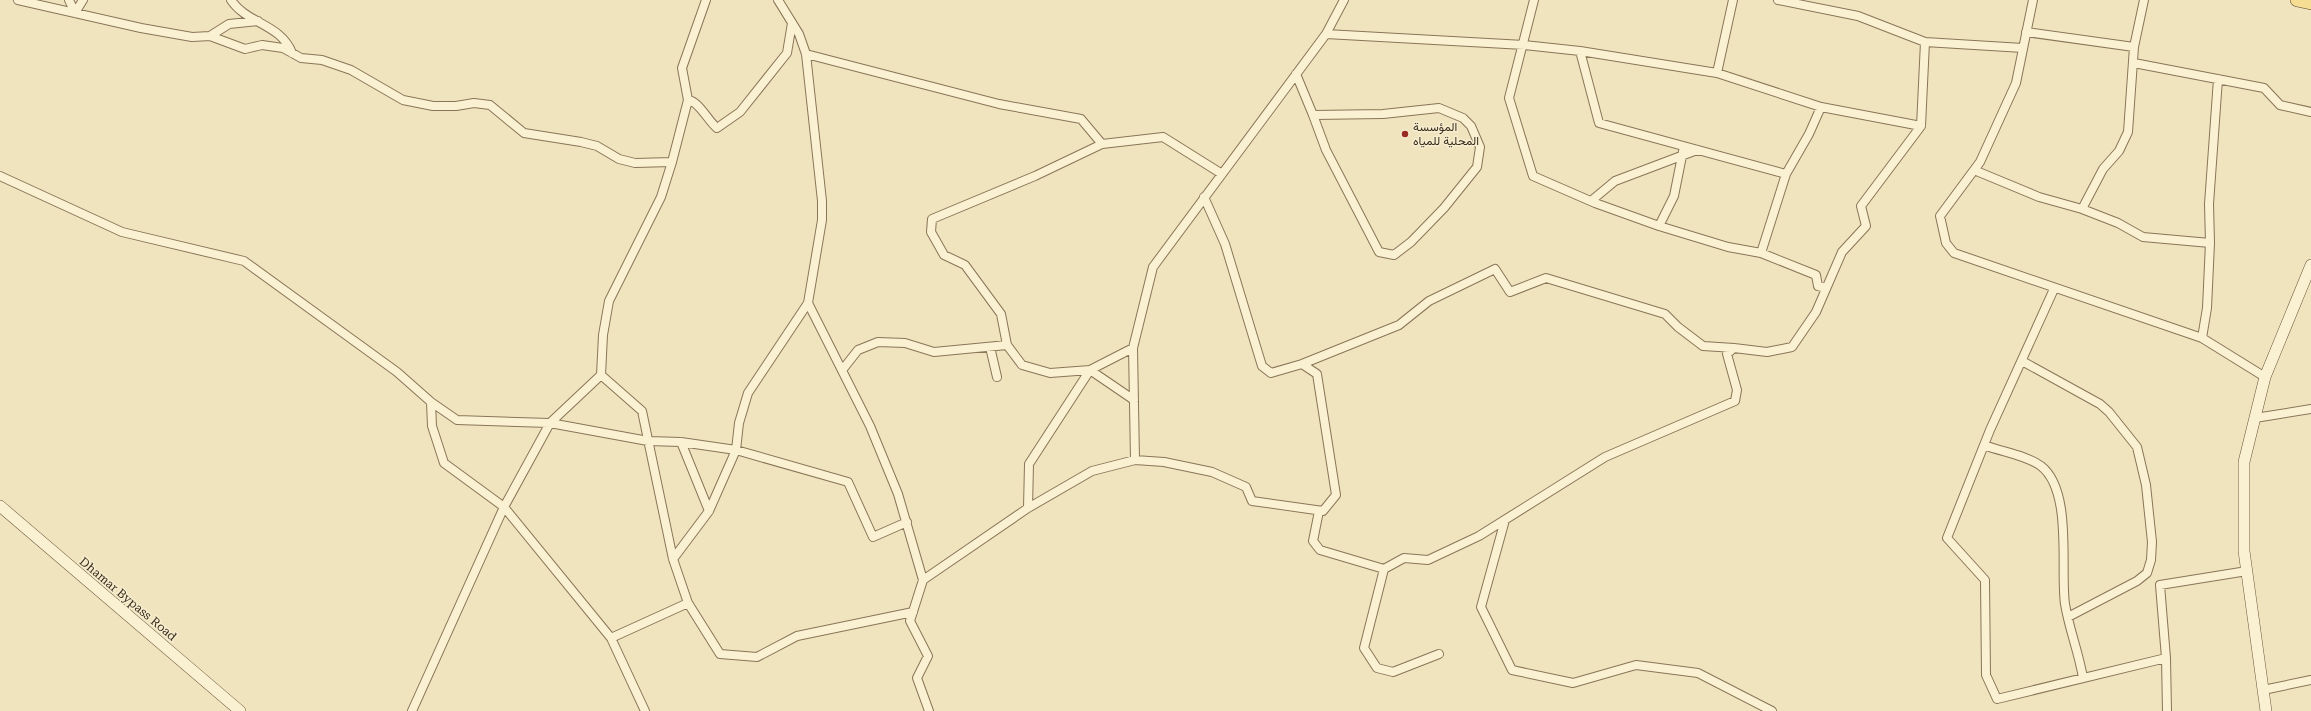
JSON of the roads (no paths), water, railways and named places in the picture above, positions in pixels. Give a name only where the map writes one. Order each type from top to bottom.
[{"type":"main road","points":[[2297,0],[2311,3]]},
{"type":"street","points":[[18,0],[181,35],[210,36],[245,49],[262,45],[283,48],[301,58],[322,60],[351,70],[403,100],[433,106],[456,106],[474,103],[490,105],[524,133],[582,142],[597,146],[619,159],[635,163],[672,162]]},
{"type":"street","points":[[69,0],[74,13]]},
{"type":"street","points":[[74,13],[84,0]]},
{"type":"street","points":[[231,0],[236,8],[279,33],[289,45],[292,53]]},
{"type":"street","points":[[412,711],[504,507],[550,423],[601,375],[603,335],[609,301],[661,197],[672,162],[688,100],[682,68],[706,0]]},
{"type":"street","points":[[673,559],[709,511],[736,450],[739,423],[748,393],[808,303],[822,220],[806,54],[799,34],[778,0]]},
{"type":"street","points":[[1135,460],[1133,348],[1153,267],[1326,34],[1344,0]]},
{"type":"street","points":[[1534,0],[1510,98],[1533,176],[1591,201],[1659,226],[1728,247],[1762,253],[1816,275],[1818,286],[1826,288]]},
{"type":"street","points":[[1718,73],[1733,0]]},
{"type":"street","points":[[1778,0],[1858,16],[1925,42],[2023,48]]},
{"type":"street","points":[[2033,0],[2016,83],[1980,162],[1940,216],[1946,243],[1954,253],[2202,338],[2265,377]]},
{"type":"street","points":[[2082,209],[2103,169],[2119,151],[2128,132],[2134,47],[2144,0]]},
{"type":"street","points":[[210,36],[229,24],[259,21]]},
{"type":"street","points":[[688,100],[697,104],[708,121],[717,128],[740,112],[787,53],[792,23]]},
{"type":"street","points":[[2026,32],[2134,47]]},
{"type":"street","points":[[1326,34],[1524,45],[1580,51],[1718,73],[1821,107],[1921,126]]},
{"type":"street","points":[[1204,197],[1225,244],[1262,366],[1271,373],[1302,364],[1398,325],[1429,301],[1495,269],[1510,292],[1546,278],[1665,314],[1678,327],[1703,346],[1767,352],[1792,347],[1816,312],[1842,252],[1866,226],[1861,206],[1921,126],[1925,42]]},
{"type":"street","points":[[1580,51],[1599,123],[1786,174]]},
{"type":"street","points":[[806,54],[999,104],[1081,119],[1102,144]]},
{"type":"street","points":[[2134,63],[2264,88],[2280,105],[2311,112]]},
{"type":"street","points":[[1296,74],[1314,115],[1326,150],[1379,252],[1394,255],[1411,242],[1444,208],[1477,167],[1480,148],[1477,137],[1471,126],[1463,118],[1439,108],[1383,114],[1314,115]]},
{"type":"street","points":[[2202,338],[2207,308],[2210,244],[2209,204],[2218,79]]},
{"type":"street","points":[[1762,253],[1786,174],[1809,134],[1821,107]]},
{"type":"street","points":[[1133,348],[1090,370],[1050,373],[1022,365],[1008,345],[1001,314],[965,265],[944,255],[931,232],[932,219],[1035,176],[1102,144],[1163,137],[1222,174]]},
{"type":"street","points":[[1659,226],[1674,196],[1683,155],[1682,146]]},
{"type":"street","points":[[1591,201],[1615,181],[1697,150]]},
{"type":"street","points":[[1974,170],[2039,198],[2082,209],[2118,223],[2143,237],[2210,244]]},
{"type":"street","points":[[0,176],[122,232],[244,261],[396,372],[431,402],[457,420],[550,423],[648,441],[681,442],[736,450],[848,482],[873,537],[907,522]]},
{"type":"street","points":[[2266,711],[2244,550],[2244,462],[2265,377],[2311,265]]},
{"type":"street","points":[[2054,288],[1984,445],[1947,538],[1985,580],[1986,675],[1997,699],[2166,658]]},
{"type":"street","points":[[808,303],[843,369],[870,426],[907,522],[923,580],[910,621],[928,656],[917,678],[929,711]]},
{"type":"street","points":[[843,369],[858,350],[878,342],[906,343],[934,352],[1008,345]]},
{"type":"street","points":[[990,346],[997,377]]},
{"type":"street","points":[[1319,511],[1313,542],[1320,550],[1384,569],[1404,558],[1428,560],[1479,536],[1605,457],[1735,402],[1737,390],[1727,354],[1734,348]]},
{"type":"street","points":[[2022,361],[2091,397],[2110,412],[2137,447],[2146,485],[2152,542],[2151,560],[2147,573],[2137,581],[2068,617]]},
{"type":"street","points":[[923,580],[1028,508],[1092,471],[1135,460],[1164,462],[1212,472],[1246,487],[1252,501],[1323,511],[1336,495],[1317,374],[1302,364]]},
{"type":"street","points":[[1090,370],[1134,400]]},
{"type":"street","points":[[1028,508],[1029,464],[1090,370]]},
{"type":"street","points":[[601,375],[642,410],[673,559],[688,603],[720,654],[757,657],[797,636],[913,612]]},
{"type":"street","points":[[431,402],[432,426],[444,462],[504,507],[611,638],[645,711]]},
{"type":"street","points":[[2255,418],[2311,409]]},
{"type":"street","points":[[681,442],[709,511]]},
{"type":"street","points":[[1984,445],[2042,467],[2051,479],[2058,497],[2064,534],[2065,603],[2080,654],[2083,678]]},
{"type":"street","name":"Dhamar Bypass Road","points":[[0,506],[240,711]]},
{"type":"street","points":[[1505,520],[1481,608],[1512,670],[1573,683],[1636,665],[1698,673],[1772,711]]},
{"type":"street","points":[[1384,569],[1364,648],[1377,668],[1393,672],[1439,654]]},
{"type":"street","points":[[2166,711],[2166,658],[2160,584],[2247,571]]},
{"type":"street","points":[[611,638],[688,603]]},
{"type":"street","points":[[2263,690],[2311,680]]},
{"type":"place","name":"المؤسسة المحلية للمياه","points":[[1405,134]]}]
